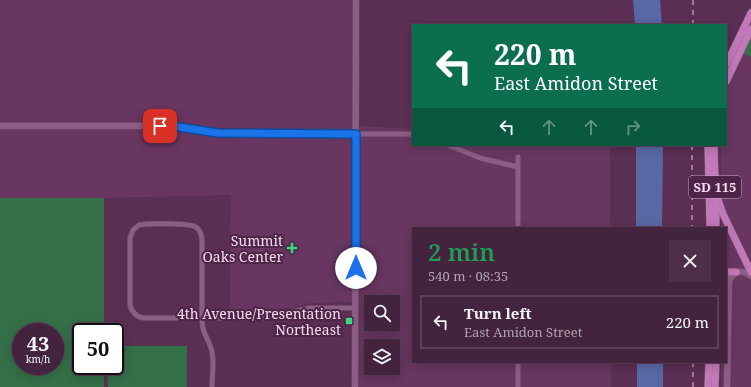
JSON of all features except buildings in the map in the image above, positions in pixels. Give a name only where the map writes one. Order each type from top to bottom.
[{"type":"main road","points":[[355,387],[356,0]]},
{"type":"main road","points":[[727,63],[751,13]]},
{"type":"main road","points":[[727,80],[751,29]]},
{"type":"main road","points":[[0,126],[160,126],[179,127],[218,133],[356,134]]},
{"type":"main road","name":"SD 115","points":[[708,146],[710,227]]},
{"type":"main road","name":"SD 115","points":[[714,146],[716,227]]},
{"type":"main road","points":[[715,174],[718,199],[723,214],[751,272]]},
{"type":"main road","points":[[727,272],[745,273],[751,276]]},
{"type":"main road","points":[[727,387],[730,281],[732,274],[736,272]]},
{"type":"main road","points":[[708,387],[709,363]]},
{"type":"main road","points":[[715,387],[716,363]]},
{"type":"street","points":[[356,134],[412,134]]},
{"type":"street","points":[[450,146],[480,158],[518,167]]},
{"type":"street","points":[[518,157],[518,227]]},
{"type":"street","points":[[212,387],[212,349],[203,331],[202,318],[202,236],[198,229],[189,225],[143,224],[133,230],[130,238],[130,305],[131,310],[136,315],[144,318],[202,318],[262,318],[311,308],[356,308]]},
{"type":"street","points":[[518,363],[518,387]]},
{"type":"shaded area","points":[[0,0],[353,0],[353,302],[311,303],[291,308],[230,311],[231,195],[104,198],[0,198]]},
{"type":"shaded area","points":[[751,37],[751,387],[722,387],[721,363],[727,363],[727,227],[721,227],[721,146],[727,146],[727,91],[731,79]]},
{"type":"shaded area","points":[[360,126],[412,129],[412,146],[610,146],[610,227],[412,227],[412,363],[611,363],[611,387],[359,387]]},
{"type":"green space","points":[[751,37],[751,57],[743,53]]},
{"type":"green space","points":[[0,198],[104,198],[104,323],[72,323],[72,375],[104,375],[104,387],[0,387]]},
{"type":"green space","points":[[124,346],[187,346],[187,387],[108,387],[107,375],[124,375]]},
{"type":"water","points":[[633,0],[660,0],[662,24],[635,24]]},
{"type":"water","points":[[636,146],[663,146],[662,227],[636,227]]},
{"type":"water","points":[[637,363],[663,363],[663,387],[637,387]]},
{"type":"railway","points":[[693,0],[693,24]]},
{"type":"railway","points":[[692,146],[692,227]]},
{"type":"railway","points":[[693,363],[693,387]]},
{"type":"place","name":"Summit Oaks Center","points":[[292,248]]},
{"type":"place","name":"4th Avenue/Presentation Northeast","points":[[349,321]]},
{"type":"route","points":[[160,126],[187,128],[211,133],[356,134],[356,268]]}]
